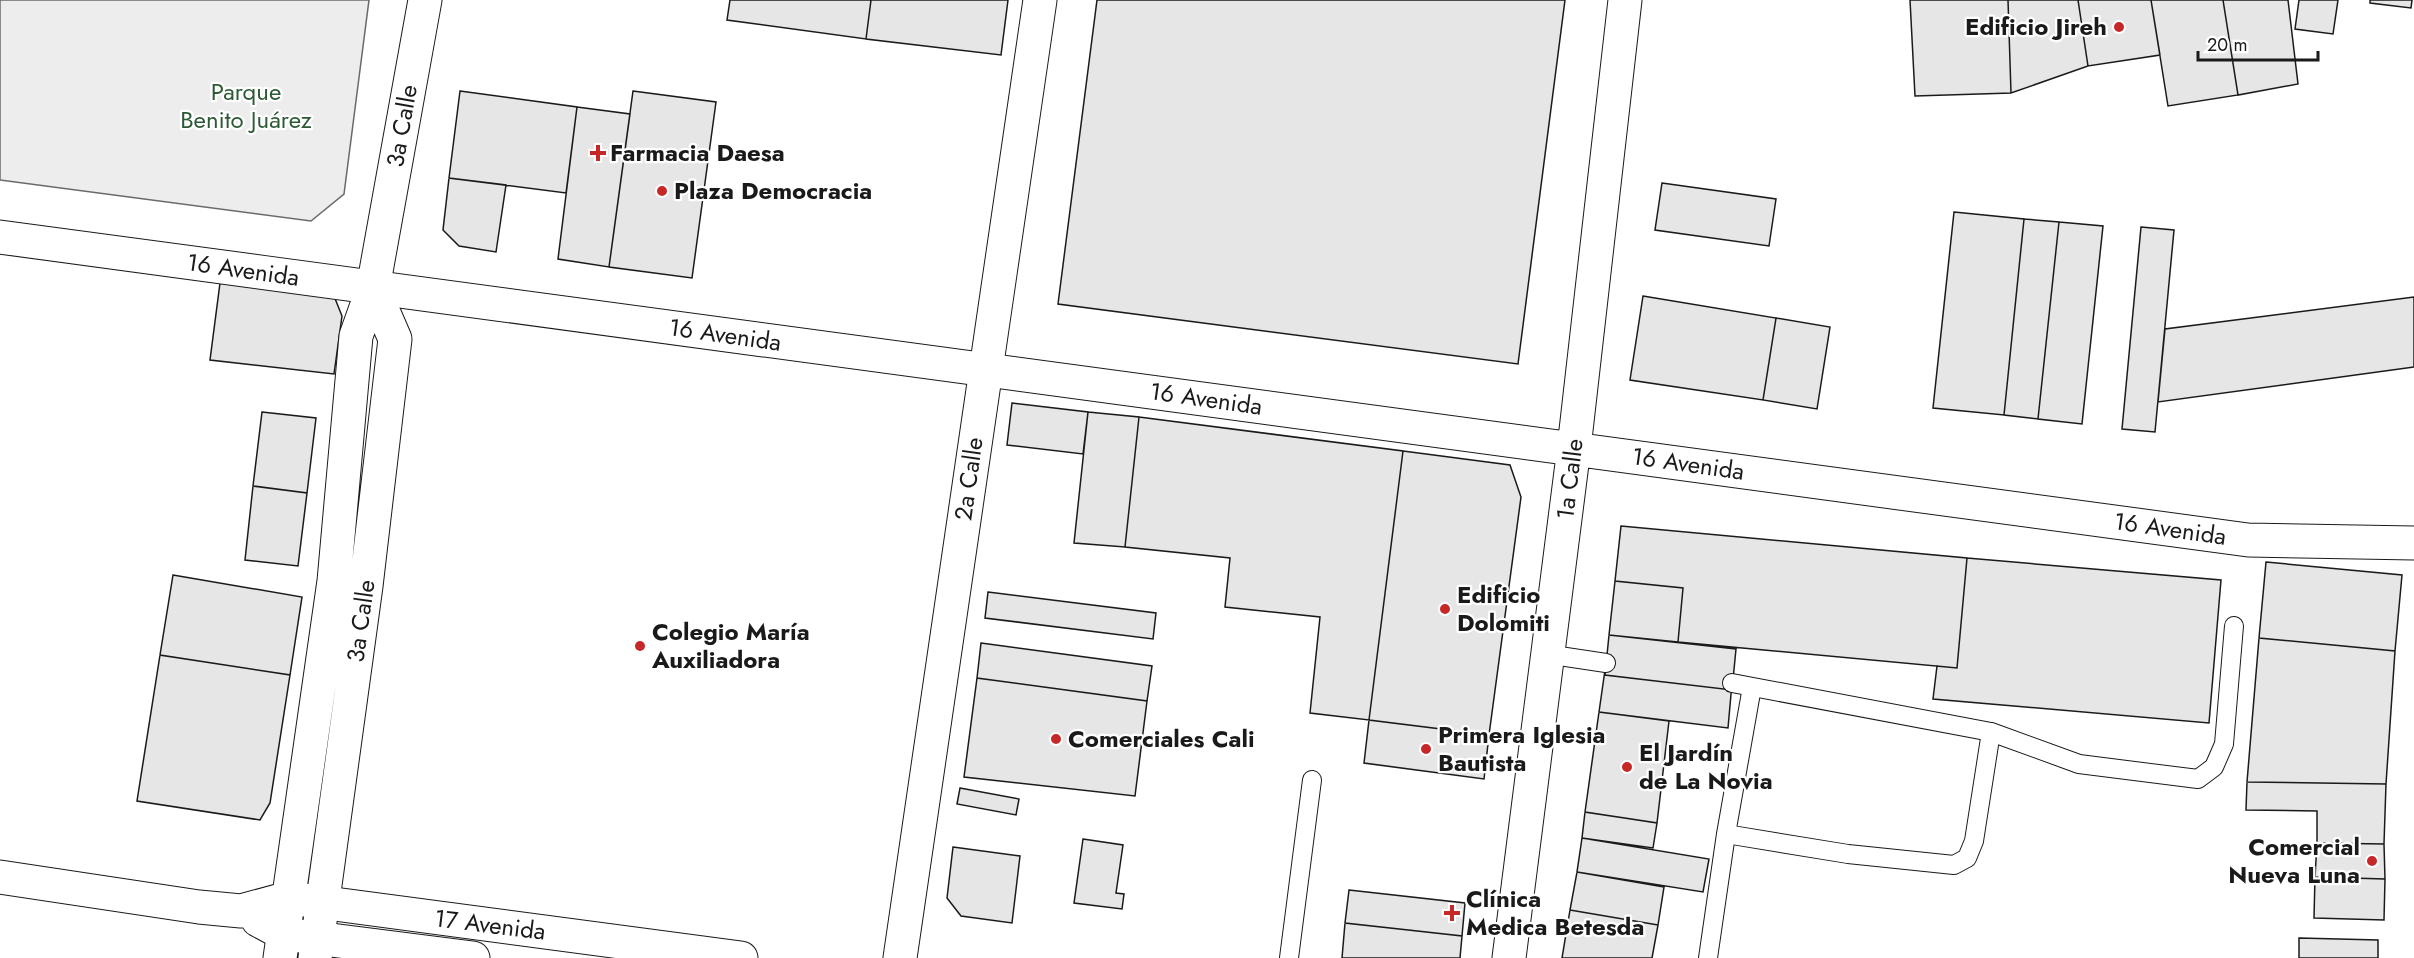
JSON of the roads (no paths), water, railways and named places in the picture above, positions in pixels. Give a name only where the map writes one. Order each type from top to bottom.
[{"type":"street","name":"3a Calle","points":[[282,946],[334,581],[356,336],[373,288],[425,0]]},
{"type":"street","name":"2a Calle","points":[[900,958],[1040,0]]},
{"type":"street","name":"1a Calle","points":[[1509,958],[1574,448],[1625,0]]},
{"type":"street","name":"16 Avenida","points":[[0,237],[2247,540],[2414,543]]},
{"type":"street","name":"3a Calle","points":[[316,948],[366,586],[395,339],[373,288]]},
{"type":"street","points":[[334,581],[366,586]]},
{"type":"street","name":"17 Avenida","points":[[0,877],[199,907],[241,910],[289,898],[741,958]]},
{"type":"street","name":"17 Avenida","points":[[241,910],[282,946],[473,958]]},
{"type":"lane","points":[[1732,683],[1990,732],[2079,764],[2198,779],[2214,767],[2224,744],[2234,626]]},
{"type":"lane","points":[[1546,654],[1606,663]]},
{"type":"lane","points":[[1708,958],[1726,834],[1752,687]]},
{"type":"lane","points":[[1726,834],[1848,854],[1954,865],[1967,858],[1974,841],[1990,732]]},
{"type":"lane","points":[[1289,958],[1312,780]]},
{"type":"place","name":"Edificio Jireh","points":[[2119,27]]},
{"type":"place","name":"Farmacia Daesa","points":[[598,153]]},
{"type":"place","name":"Plaza Democracia","points":[[662,191]]},
{"type":"place","name":"Edificio Dolomiti","points":[[1445,609]]},
{"type":"place","name":"Colegio María Auxiliadora","points":[[640,646]]},
{"type":"place","name":"Comerciales Cali","points":[[1056,739]]},
{"type":"place","name":"Primera Iglesia Bautista","points":[[1426,749]]},
{"type":"place","name":"El Jardín de La Novia","points":[[1627,767]]},
{"type":"place","name":"Comercial Nueva Luna","points":[[2372,861]]},
{"type":"place","name":"Clínica Medica Betesda","points":[[1452,913]]},
{"type":"park label","name":"Parque Benito Juárez","points":[[246,106]]}]
